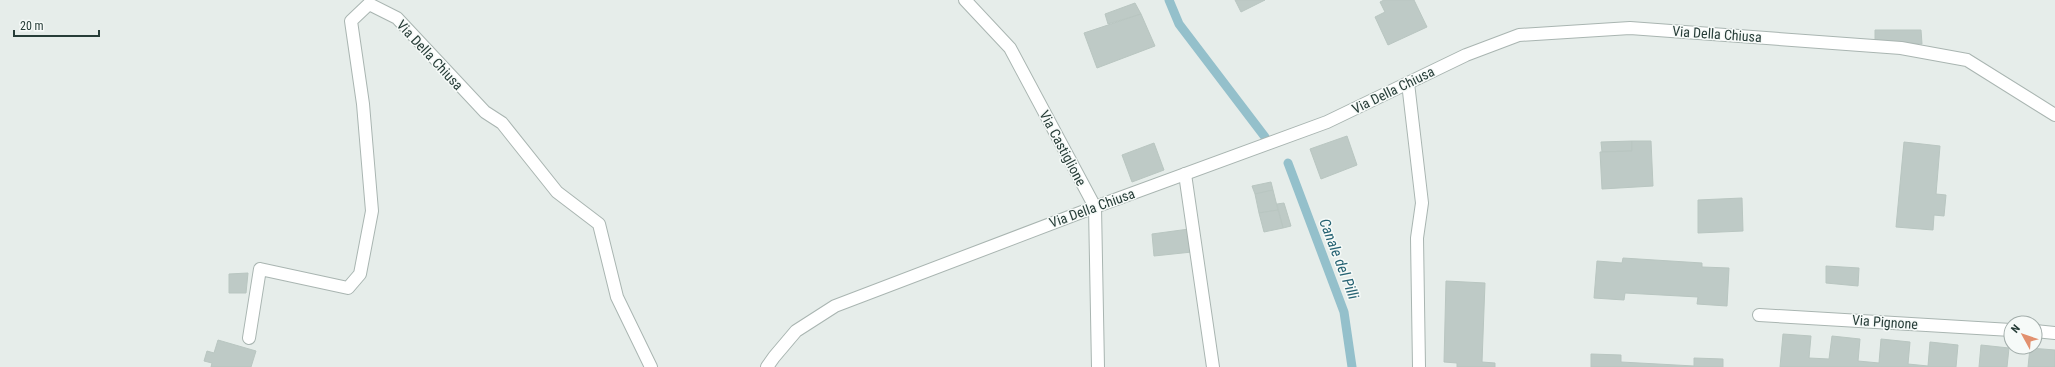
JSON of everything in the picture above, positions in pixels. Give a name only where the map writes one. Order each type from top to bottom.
[{"type":"street","name":"Via Castiglione","points":[[965,0],[1010,48],[1095,207],[1098,367]]},
{"type":"street","name":"Via Della Chiusa","points":[[249,338],[260,269],[348,288],[360,274],[372,211],[363,104],[351,21],[369,4],[397,18],[485,112],[502,123],[557,192],[599,224],[617,297],[651,367]]},
{"type":"street","name":"Via Della Chiusa","points":[[767,367],[796,331],[835,306],[1095,207],[1327,122],[1466,55],[1519,35],[1630,28],[1901,48],[1967,60],[2055,115]]},
{"type":"street","points":[[1408,83],[1422,203],[1417,238],[1419,367]]},
{"type":"street","points":[[1185,174],[1213,367]]},
{"type":"street","name":"Via Pignone","points":[[1760,314],[2003,329]]},
{"type":"street","points":[[2043,332],[2055,333]]},
{"type":"building","points":[[1235,0],[1265,0],[1241,12]]},
{"type":"building","points":[[1384,0],[1414,0],[1427,27],[1388,45],[1375,17],[1385,12],[1380,2]]},
{"type":"building","points":[[1135,3],[1141,14],[1108,24],[1105,14]]},
{"type":"building","points":[[1141,14],[1155,46],[1097,68],[1084,33]]},
{"type":"building","points":[[1875,30],[1921,30],[1922,44],[1875,40]]},
{"type":"building","points":[[1347,136],[1357,165],[1321,179],[1310,149]]},
{"type":"building","points":[[1632,141],[1632,151],[1602,152],[1601,142]]},
{"type":"building","points":[[1632,141],[1651,141],[1653,186],[1602,189],[1600,152],[1632,151]]},
{"type":"building","points":[[1904,142],[1940,146],[1936,194],[1946,195],[1944,216],[1934,215],[1933,230],[1896,227]]},
{"type":"building","points":[[1154,143],[1164,170],[1132,182],[1122,155]]},
{"type":"building","points":[[1271,182],[1273,190],[1255,194],[1252,186]]},
{"type":"building","points":[[1273,190],[1278,210],[1259,213],[1255,194]]},
{"type":"building","points":[[1742,198],[1743,231],[1698,233],[1698,200]]},
{"type":"building","points":[[1284,203],[1291,226],[1283,228],[1277,204]]},
{"type":"building","points":[[1278,210],[1283,228],[1264,232],[1259,213]]},
{"type":"building","points":[[1189,229],[1192,252],[1154,256],[1152,234]]},
{"type":"building","points":[[1623,258],[1702,263],[1702,267],[1729,268],[1727,306],[1697,304],[1698,297],[1625,293],[1624,300],[1594,298],[1597,261],[1622,263]]},
{"type":"building","points":[[1826,266],[1859,268],[1858,286],[1826,283]]},
{"type":"building","points":[[248,273],[246,293],[229,293],[229,274]]},
{"type":"building","points":[[1446,281],[1485,283],[1482,362],[1495,363],[1495,367],[1457,367],[1457,363],[1444,362]]},
{"type":"building","points":[[1783,334],[1811,336],[1809,358],[1829,359],[1832,336],[1860,339],[1858,361],[1879,363],[1881,339],[1910,342],[1908,364],[1928,366],[1930,342],[1958,345],[1956,367],[1780,367]]},
{"type":"building","points":[[218,340],[256,351],[251,367],[211,367],[212,363],[204,361],[207,351],[214,353]]},
{"type":"building","points":[[1981,345],[2003,347],[2003,355],[2008,355],[2007,367],[1979,367]]},
{"type":"building","points":[[2043,349],[2055,350],[2055,367],[2028,367],[2029,355],[2043,355]]},
{"type":"building","points":[[1591,354],[1621,355],[1621,362],[1694,366],[1694,358],[1723,359],[1723,367],[1591,367]]},
{"type":"waterway","name":"Canale del Pilli","points":[[1169,0],[1179,24],[1265,137]]},
{"type":"waterway","name":"Canale del Pilli","points":[[1288,163],[1344,312],[1352,367]]}]
